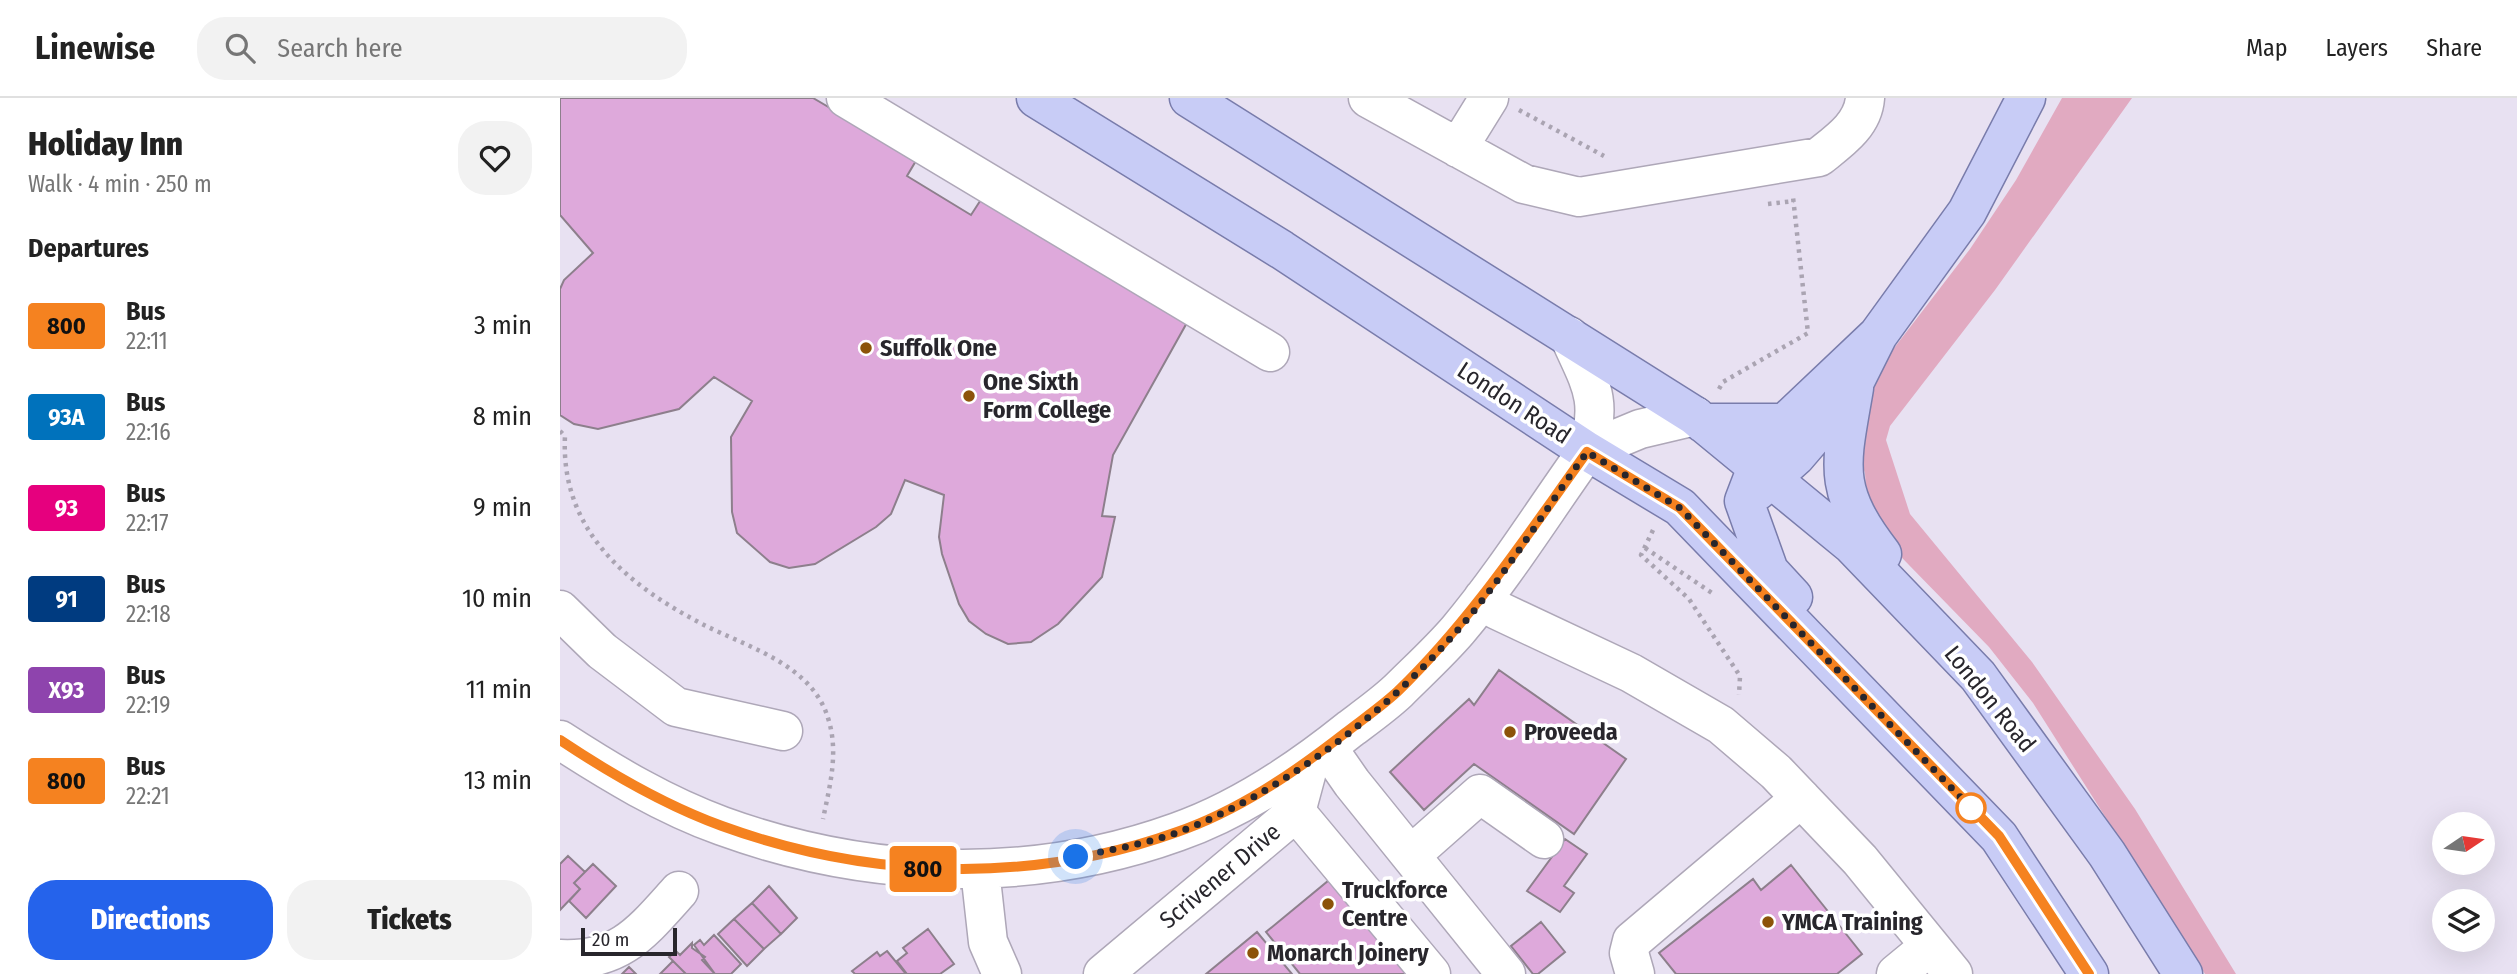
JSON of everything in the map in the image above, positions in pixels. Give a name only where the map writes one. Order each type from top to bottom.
[{"type":"main road","name":"London Road","points":[[1036,98],[1282,250],[1587,452],[1673,503],[1999,836],[2089,974]]},
{"type":"main road","name":"London Road","points":[[1189,98],[1699,419],[1757,482],[1852,545],[1976,674],[2107,854],[2183,974]]},
{"type":"main road","points":[[1673,503],[1730,508],[1819,429],[1856,379],[1878,334],[1967,212],[2026,98]]},
{"type":"main road","points":[[1878,334],[1785,423],[1757,482],[1769,571],[1936,749],[1999,836]]},
{"type":"main road","points":[[1856,379],[1841,473],[1856,521],[1976,674]]},
{"type":"main road","points":[[1699,419],[1785,423]]},
{"type":"street","points":[[846,98],[1270,352]]},
{"type":"street","points":[[1368,98],[1524,184],[1579,197],[1819,158],[1844,138],[1864,113],[1865,98]]},
{"type":"street","points":[[1458,148],[1489,98]]},
{"type":"street","points":[[1569,336],[1591,386],[1595,403],[1595,425],[1587,452]]},
{"type":"street","points":[[1587,452],[1640,429],[1699,419]]},
{"type":"street","name":"Scrivener Drive","points":[[560,740],[607,771],[678,808],[760,839],[835,858],[883,865],[981,870],[1056,861],[1179,832],[1248,799],[1319,754],[1395,694],[1456,632],[1483,598],[1587,452]]},
{"type":"street","points":[[1483,598],[1497,610],[1631,673],[1721,725],[1801,798],[1860,860],[1942,960],[1896,974]]},
{"type":"street","points":[[560,610],[602,651],[676,707],[783,731]]},
{"type":"street","points":[[1319,754],[1352,783],[1506,974]]},
{"type":"street","name":"Scrivener Drive","points":[[1122,968],[1224,873],[1296,812],[1319,754]]},
{"type":"street","points":[[1411,855],[1480,794],[1544,839]]},
{"type":"street","points":[[1635,974],[1629,953],[1632,942],[1801,798]]},
{"type":"street","points":[[1296,812],[1431,974]]},
{"type":"street","points":[[981,870],[988,942],[1002,974]]},
{"type":"street","points":[[560,959],[598,957],[617,951],[634,938],[679,891]]},
{"type":"path","points":[[1699,419],[1723,382],[1808,333],[1787,165]]},
{"type":"path","points":[[560,431],[565,436],[562,451],[563,487]]},
{"type":"path","points":[[1673,503],[1641,555],[1689,599],[1740,677],[1741,688],[1721,725]]},
{"type":"path","points":[[574,518],[585,537],[615,571],[704,625],[764,653],[813,690],[828,717],[833,746],[833,766],[822,826]]},
{"type":"shaded area","points":[[2062,98],[2132,98],[1995,290],[1890,426],[1886,440],[1910,514],[2032,662],[2135,809],[2236,974],[2205,974],[2033,703],[1989,647],[1868,523],[1865,473],[1856,448],[1852,403],[1970,249],[2016,180]]},
{"type":"building","name":"Suffolk One","points":[[560,98],[813,98],[917,159],[907,176],[971,215],[982,198],[1189,319],[1113,455],[1102,516],[1115,517],[1102,577],[1058,624],[1031,642],[1008,644],[986,634],[969,621],[959,604],[942,554],[939,537],[944,495],[905,480],[891,514],[876,527],[815,564],[789,568],[770,562],[737,533],[732,512],[731,437],[752,401],[714,377],[679,409],[598,429],[574,424],[560,415],[560,289],[564,280],[593,253],[560,215]]},
{"type":"building","name":"Proveeda","points":[[1499,670],[1626,759],[1574,834],[1474,764],[1424,810],[1390,772],[1469,699],[1474,705]]},
{"type":"building","points":[[1565,839],[1587,854],[1564,886],[1574,893],[1560,912],[1527,891]]},
{"type":"building","points":[[568,856],[585,872],[574,883],[580,889],[560,910],[560,864]]},
{"type":"building","points":[[593,864],[616,886],[586,918],[569,901],[580,889],[574,883]]},
{"type":"building","name":"YMCA Training","points":[[1791,865],[1862,954],[1837,974],[1676,974],[1659,953],[1753,879],[1761,890]]},
{"type":"building","name":"Truckforce Centre","points":[[1334,876],[1415,974],[1300,974],[1266,932]]},
{"type":"building","points":[[769,886],[797,918],[781,934],[752,903]]},
{"type":"building","points":[[752,903],[781,934],[764,949],[734,919]]},
{"type":"building","points":[[734,919],[764,949],[747,966],[718,934]]},
{"type":"building","points":[[1541,922],[1565,952],[1538,974],[1533,974],[1511,946]]},
{"type":"building","points":[[928,929],[954,964],[940,974],[907,974],[897,961],[907,953],[903,948]]},
{"type":"building","name":"Monarch Joinery","points":[[1257,932],[1292,974],[1206,974]]},
{"type":"building","points":[[714,935],[741,964],[731,974],[715,974],[694,945],[700,940],[704,945]]},
{"type":"building","points":[[692,943],[692,948],[705,957],[702,960],[715,974],[686,974],[669,957],[676,951],[680,955]]},
{"type":"building","points":[[887,951],[906,974],[855,974],[852,971],[877,952],[880,956]]},
{"type":"building","points":[[673,961],[686,974],[660,974]]},
{"type":"building","points":[[629,967],[636,974],[622,974]]},
{"type":"bus line","name":"800","points":[[560,740],[607,771],[678,808],[760,839],[835,858],[930,870],[981,870],[1056,861],[1132,846],[1179,832],[1248,799],[1310,760],[1395,694],[1456,632],[1483,598],[1587,452],[1680,508],[1999,836],[2089,974]]},
{"type":"place","name":"Suffolk One","points":[[866,348]]},
{"type":"place","name":"One Sixth Form College","points":[[969,396]]},
{"type":"place","name":"Proveeda","points":[[1510,732]]},
{"type":"place","name":"Truckforce Centre","points":[[1328,904]]},
{"type":"place","name":"YMCA Training","points":[[1768,922]]},
{"type":"place","name":"Monarch Joinery","points":[[1253,953]]},
{"type":"route","points":[[1076,857],[1132,846],[1179,832],[1248,799],[1310,760],[1361,721],[1395,694],[1456,632],[1587,452],[1680,508],[1971,808]]}]
